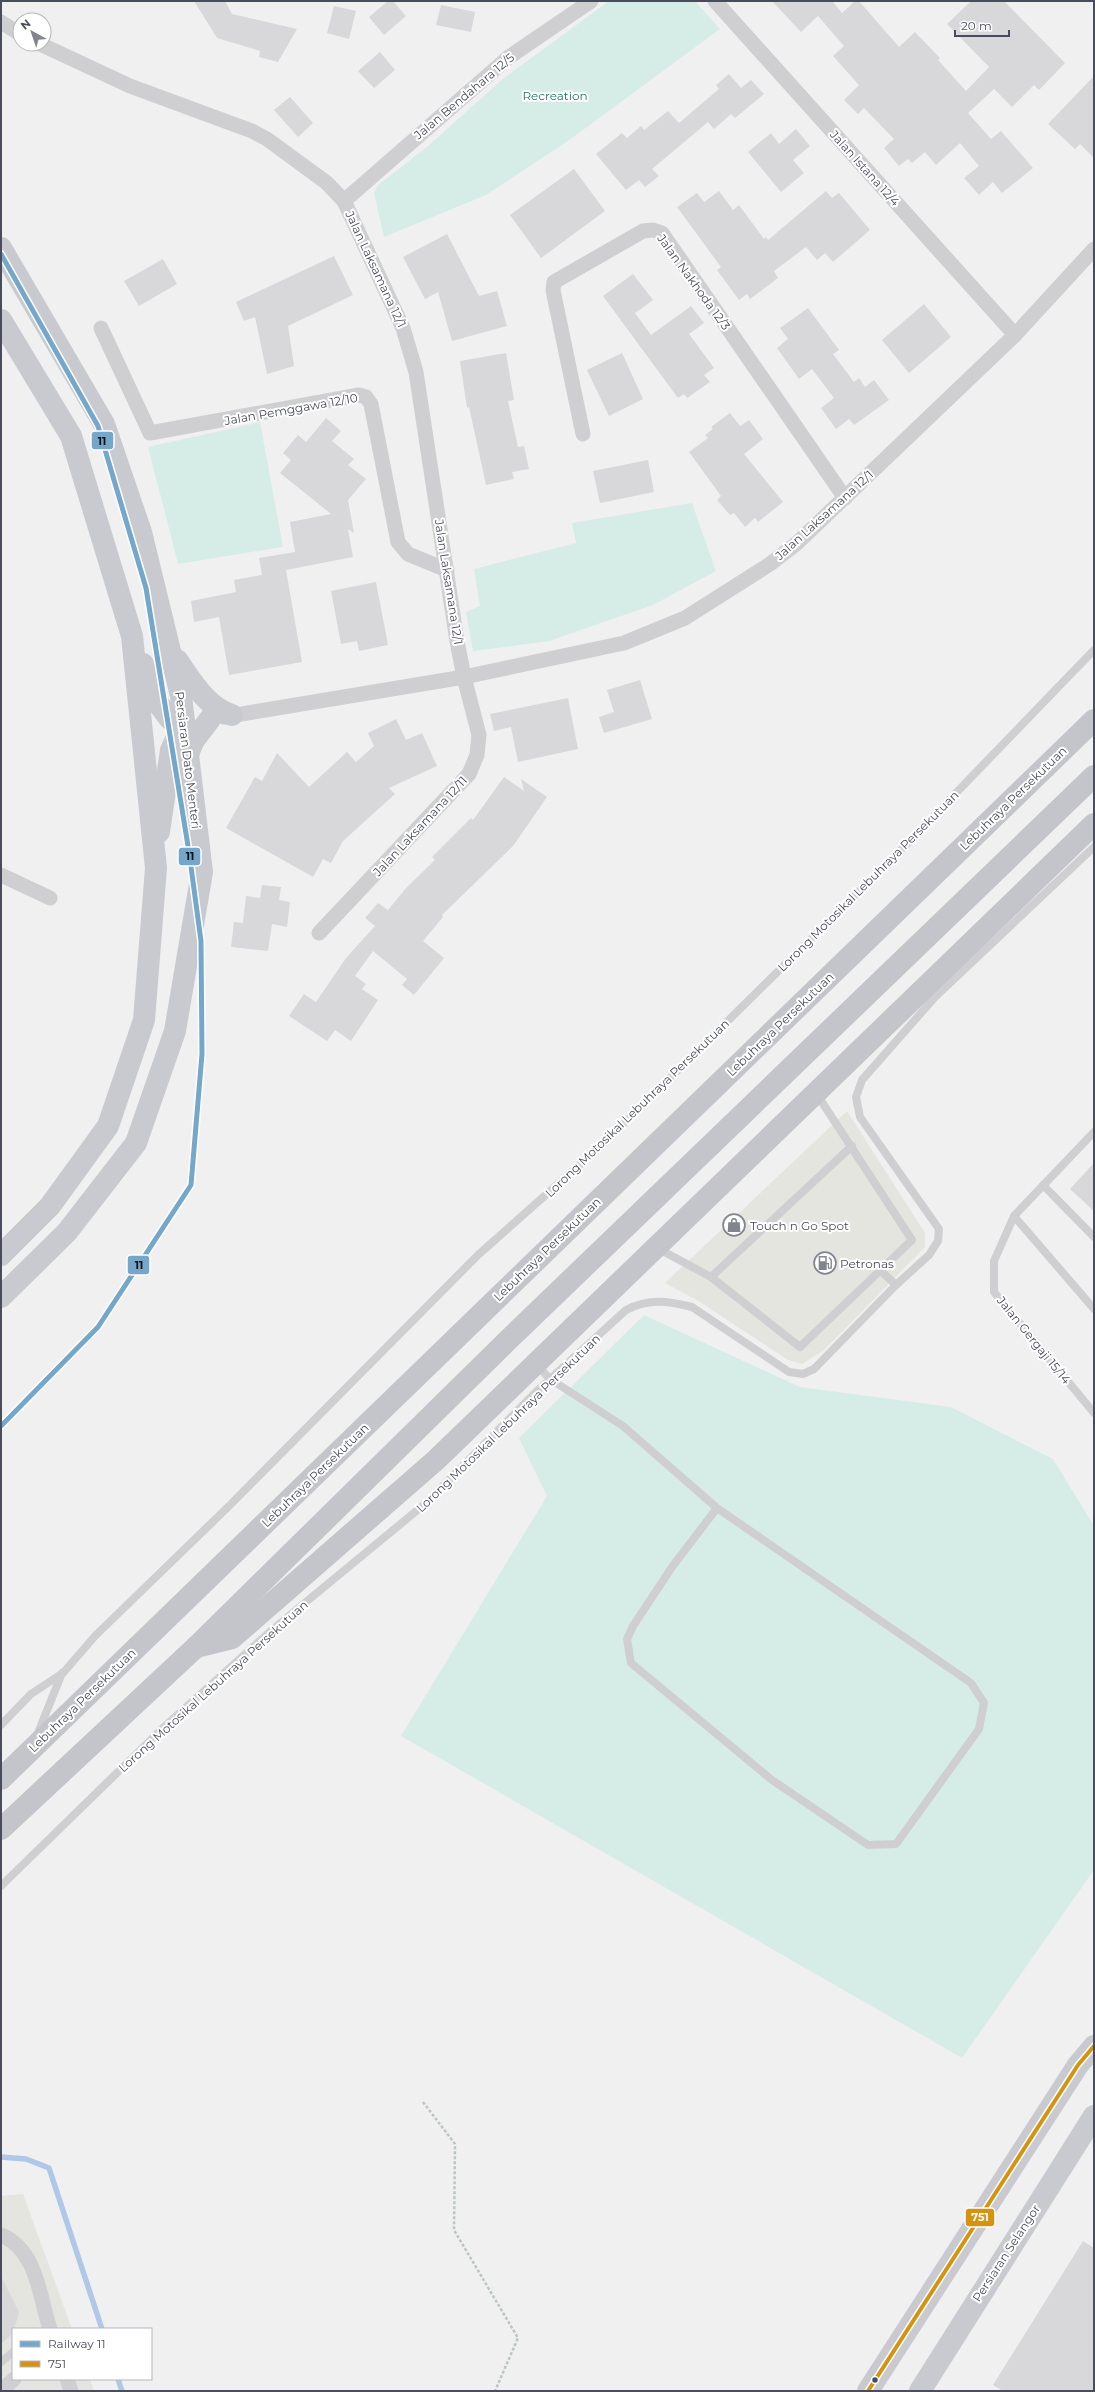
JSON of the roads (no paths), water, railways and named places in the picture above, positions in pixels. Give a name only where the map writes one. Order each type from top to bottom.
[{"type":"highway","name":"Lebuhraya Persekutuan","points":[[1,1779],[1094,720]]},
{"type":"highway","points":[[1,1829],[196,1647],[500,1348],[1094,776]]},
{"type":"highway","points":[[196,1647],[232,1638],[436,1460],[543,1371],[656,1248],[1094,824]]},
{"type":"main road","name":"Persiaran Dato Menteri","points":[[1,248],[104,424],[141,532],[181,696],[202,872],[175,1031],[136,1142],[67,1232],[1,1297]]},
{"type":"main road","points":[[1,320],[71,436],[132,636],[157,702],[170,719],[184,723],[171,750],[154,855]]},
{"type":"main road","points":[[1,1255],[50,1206],[108,1126],[144,1020],[156,868],[132,636]]},
{"type":"main road","points":[[170,649],[197,689],[220,712],[232,715]]},
{"type":"main road","points":[[188,754],[194,740],[210,719]]},
{"type":"main road","points":[[868,2391],[1078,2065],[1094,2046]]},
{"type":"main road","name":"Persiaran Selangor","points":[[920,2391],[1094,2116]]},
{"type":"street","name":"Jalan Bendahara 12/5","points":[[344,200],[509,57],[591,1]]},
{"type":"street","name":"Jalan Istana 12/4","points":[[715,1],[1015,335]]},
{"type":"street","points":[[1,22],[12,29]]},
{"type":"street","name":"Jalan Laksamana 12/1","points":[[52,50],[130,86],[252,131],[267,140],[326,183],[344,200],[404,328],[416,372],[464,677]]},
{"type":"street","name":"Jalan Nakhoda 12/3","points":[[583,434],[553,290],[554,282],[643,231],[653,230],[662,233],[846,498]]},
{"type":"street","name":"Jalan Laksamana 12/1","points":[[184,723],[464,677],[624,643],[685,618],[770,564],[796,544],[846,498],[1015,335],[1094,249]]},
{"type":"street","name":"Jalan Pemggawa 12/10","points":[[101,328],[150,433],[312,402],[359,395],[366,398],[371,404],[398,542],[408,554],[447,570]]},
{"type":"street","name":"Jalan Laksamana 12/11","points":[[318,933],[469,774],[477,754],[479,735],[464,677]]},
{"type":"street","points":[[1,876],[50,898]]},
{"type":"street","points":[[1,2235],[24,2254],[34,2268],[46,2327]]},
{"type":"street","points":[[1,2391],[13,2380]]},
{"type":"street","points":[[67,2380],[71,2391]]},
{"type":"lane","name":"Lorong Motosikal Lebuhraya Persekutuan","points":[[1,1725],[31,1694],[62,1673],[95,1636],[228,1507],[478,1255],[602,1145],[900,852],[1094,650]]},
{"type":"lane","name":"Lorong Motosikal Lebuhraya Persekutuan","points":[[1,1886],[162,1729],[266,1635],[426,1503],[543,1371],[626,1310],[642,1302],[674,1302],[692,1307],[789,1372],[803,1374],[814,1369],[896,1285],[929,1255],[938,1241],[939,1229],[860,1117],[856,1096],[862,1080],[936,997],[1094,847]]},
{"type":"lane","points":[[656,1248],[711,1277],[800,1347],[912,1240],[816,1092]]},
{"type":"lane","name":"Jalan Gergaji 15/14","points":[[1094,1132],[1014,1216],[994,1261],[994,1292],[1094,1414]]},
{"type":"lane","points":[[711,1277],[852,1146]]},
{"type":"lane","points":[[1043,1185],[1094,1237]]},
{"type":"lane","points":[[1014,1216],[1094,1309]]},
{"type":"lane","points":[[880,1270],[896,1285]]},
{"type":"lane","points":[[543,1371],[623,1426],[717,1508],[971,1683],[984,1703],[979,1729],[896,1844],[868,1845],[778,1785],[630,1663],[627,1639],[633,1626],[672,1567],[717,1508]]},
{"type":"lane","points":[[32,1749],[62,1673]]},
{"type":"lane","points":[[1,2362],[12,2353]]},
{"type":"waterway","points":[[1,2157],[26,2159],[49,2168],[102,2328]]},
{"type":"waterway","points":[[118,2380],[122,2391]]},
{"type":"rail line","name":"11","points":[[1,254],[98,426],[146,588],[189,852],[201,941],[202,1054],[191,1185],[98,1327],[1,1426]]},
{"type":"place","name":"Touch n Go Spot","points":[[734,1225]]},
{"type":"place","name":"Petronas","points":[[825,1263]]},
{"type":"park label","name":"Recreation","points":[[555,95]]}]
